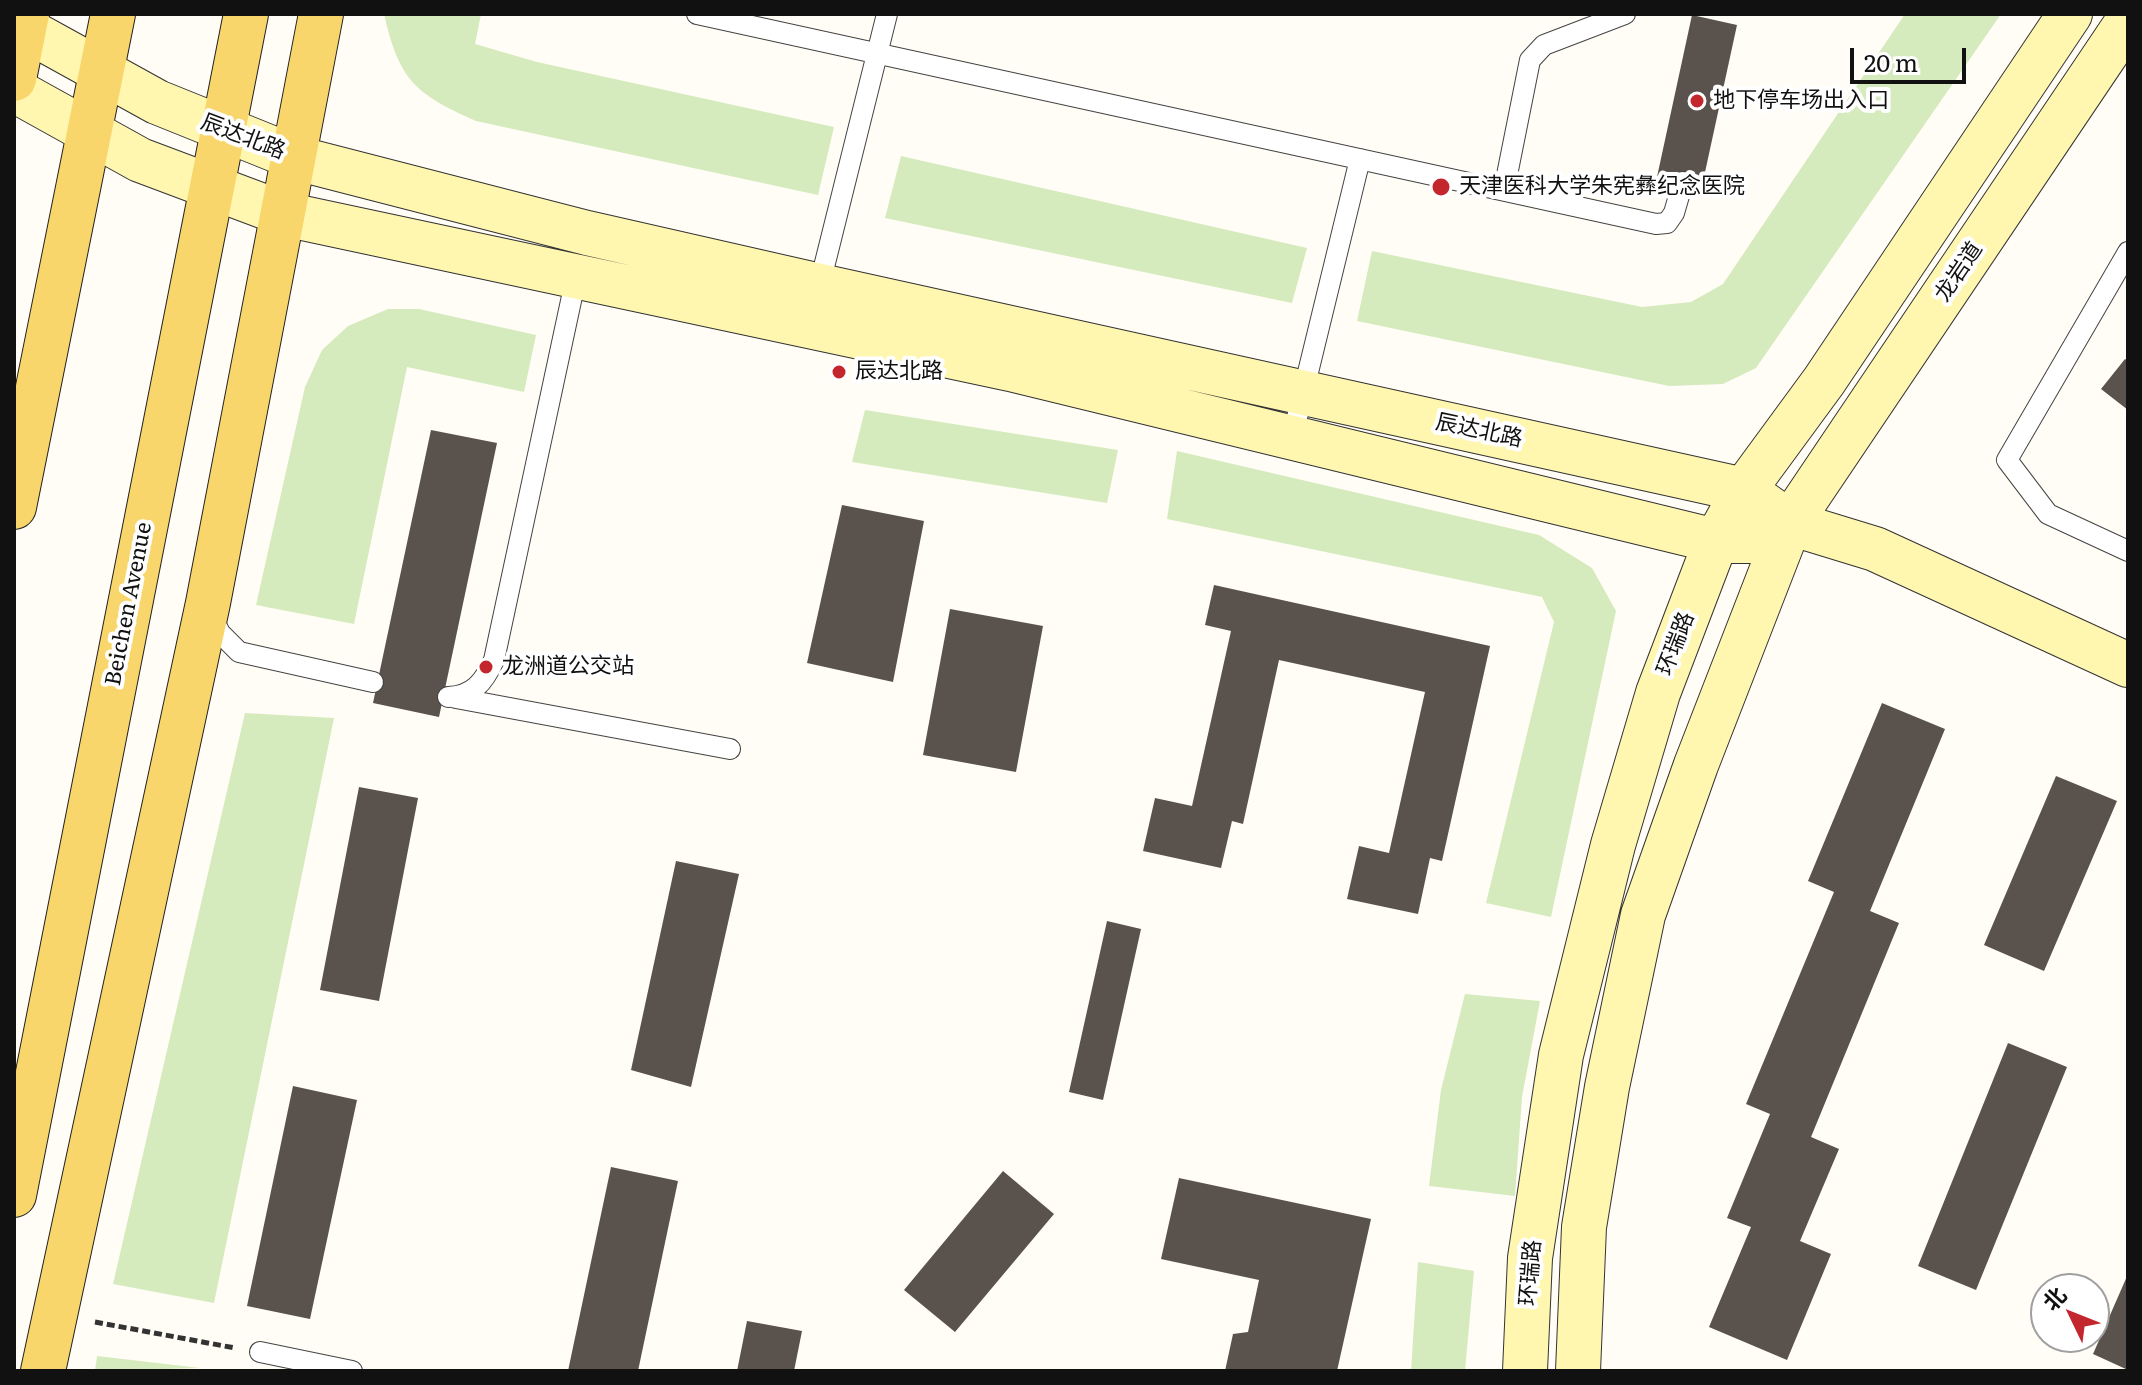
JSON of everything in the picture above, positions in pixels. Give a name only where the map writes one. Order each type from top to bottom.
[{"type":"main road","points":[[14,507],[113,14]]},
{"type":"main road","name":"Beichen Avenue","points":[[14,1195],[246,14]]},
{"type":"main road","points":[[43,1371],[208,603],[296,158],[321,14]]},
{"type":"main road","points":[[14,79],[21,22]]},
{"type":"street","name":"环瑞路","points":[[1525,1371],[1530,1258],[1561,1055],[1613,845],[1653,708],[1716,541],[1744,490],[1808,403],[2070,14]]},
{"type":"street","name":"龙岩道","points":[[1790,523],[2128,21]]},
{"type":"street","name":"辰达北路","points":[[21,22],[102,73],[224,132],[296,158],[587,233],[1010,369],[1716,541],[1755,541],[1790,523]]},
{"type":"street","name":"辰达北路","points":[[14,90],[90,134],[210,189],[284,214],[576,275],[815,306],[1303,392],[1744,490],[1790,523],[1875,549],[2128,665]]},
{"type":"street","points":[[1635,465],[1711,460],[1749,444],[1808,403]]},
{"type":"street","points":[[1578,1371],[1584,1227],[1607,1087],[1643,915],[1696,765],[1790,523]]},
{"type":"lane","points":[[697,14],[1656,224],[1667,223],[1674,213],[1683,182]]},
{"type":"lane","points":[[815,306],[887,14]]},
{"type":"lane","points":[[1504,190],[1530,60],[1544,45],[1625,14]]},
{"type":"lane","points":[[1292,438],[1360,159]]},
{"type":"lane","points":[[587,233],[494,660],[476,689],[448,697],[730,749]]},
{"type":"lane","points":[[2128,252],[2007,460],[2048,514],[2128,551]]},
{"type":"lane","points":[[208,603],[220,633],[239,652],[373,682]]},
{"type":"lane","points":[[260,1352],[352,1371]]},
{"type":"path","points":[[53,1314],[260,1352]]},
{"type":"green space","points":[[384,14],[481,14],[475,44],[537,62],[834,127],[818,195],[476,121],[438,102],[413,82],[396,55]]},
{"type":"green space","points":[[1905,14],[2001,14],[1756,368],[1723,384],[1669,386],[1357,321],[1372,251],[1642,307],[1691,302],[1723,284]]},
{"type":"green space","points":[[901,156],[1307,248],[1292,303],[885,218]]},
{"type":"green space","points":[[388,309],[419,309],[536,335],[524,392],[407,367],[354,624],[256,605],[305,387],[322,350],[348,326]]},
{"type":"green space","points":[[865,410],[1118,450],[1107,503],[852,462]]},
{"type":"green space","points":[[1177,451],[1539,535],[1592,568],[1616,611],[1551,917],[1486,903],[1554,622],[1542,597],[1167,519]]},
{"type":"green space","points":[[245,713],[334,718],[214,1303],[113,1284]]},
{"type":"green space","points":[[1465,994],[1540,1001],[1522,1097],[1515,1196],[1429,1186],[1441,1090]]},
{"type":"green space","points":[[1418,1262],[1474,1271],[1465,1371],[1411,1371]]},
{"type":"green space","points":[[97,1356],[200,1368],[95,1371]]},
{"type":"building","name":"地下停车场出入口","points":[[1692,15],[1737,25],[1702,186],[1657,177]]},
{"type":"building","points":[[2125,359],[2128,361],[2128,410],[2101,389]]},
{"type":"building","points":[[431,430],[497,443],[439,717],[373,703]]},
{"type":"building","points":[[842,505],[924,521],[893,682],[807,663]]},
{"type":"building","points":[[1214,585],[1490,646],[1442,861],[1430,858],[1418,914],[1347,899],[1359,846],[1389,853],[1425,692],[1279,660],[1243,824],[1232,821],[1221,868],[1143,851],[1155,798],[1192,806],[1231,631],[1205,625]]},
{"type":"building","points":[[950,609],[1043,626],[1016,772],[923,755]]},
{"type":"building","points":[[1882,703],[1945,729],[1870,911],[1899,923],[1811,1137],[1839,1149],[1800,1241],[1831,1254],[1787,1360],[1709,1327],[1751,1227],[1727,1218],[1770,1114],[1746,1104],[1834,892],[1808,881]]},
{"type":"building","points":[[2056,776],[2117,801],[2044,971],[1984,945]]},
{"type":"building","points":[[359,787],[418,798],[379,1001],[320,990]]},
{"type":"building","points":[[676,861],[739,874],[691,1087],[631,1070]]},
{"type":"building","points":[[1107,921],[1141,929],[1103,1100],[1069,1092]]},
{"type":"building","points":[[2008,1043],[2067,1067],[1976,1290],[1918,1266]]},
{"type":"building","points":[[293,1086],[357,1100],[310,1319],[247,1306]]},
{"type":"building","points":[[611,1167],[678,1181],[638,1371],[568,1371]]},
{"type":"building","points":[[1003,1171],[1054,1214],[955,1332],[904,1290]]},
{"type":"building","points":[[1179,1178],[1371,1219],[1337,1371],[1225,1371],[1233,1334],[1248,1332],[1259,1280],[1161,1259]]},
{"type":"building","points":[[2128,1274],[2128,1370],[2093,1354],[2110,1353],[2110,1315]]},
{"type":"building","points":[[747,1321],[802,1331],[794,1371],[737,1371]]},
{"type":"place","name":"地下停车场出入口","points":[[1697,101]]},
{"type":"place","name":"天津医科大学朱宪彝纪念医院","points":[[1441,187]]},
{"type":"place","name":"辰达北路","points":[[839,372]]},
{"type":"place","name":"龙洲道公交站","points":[[486,667]]}]
